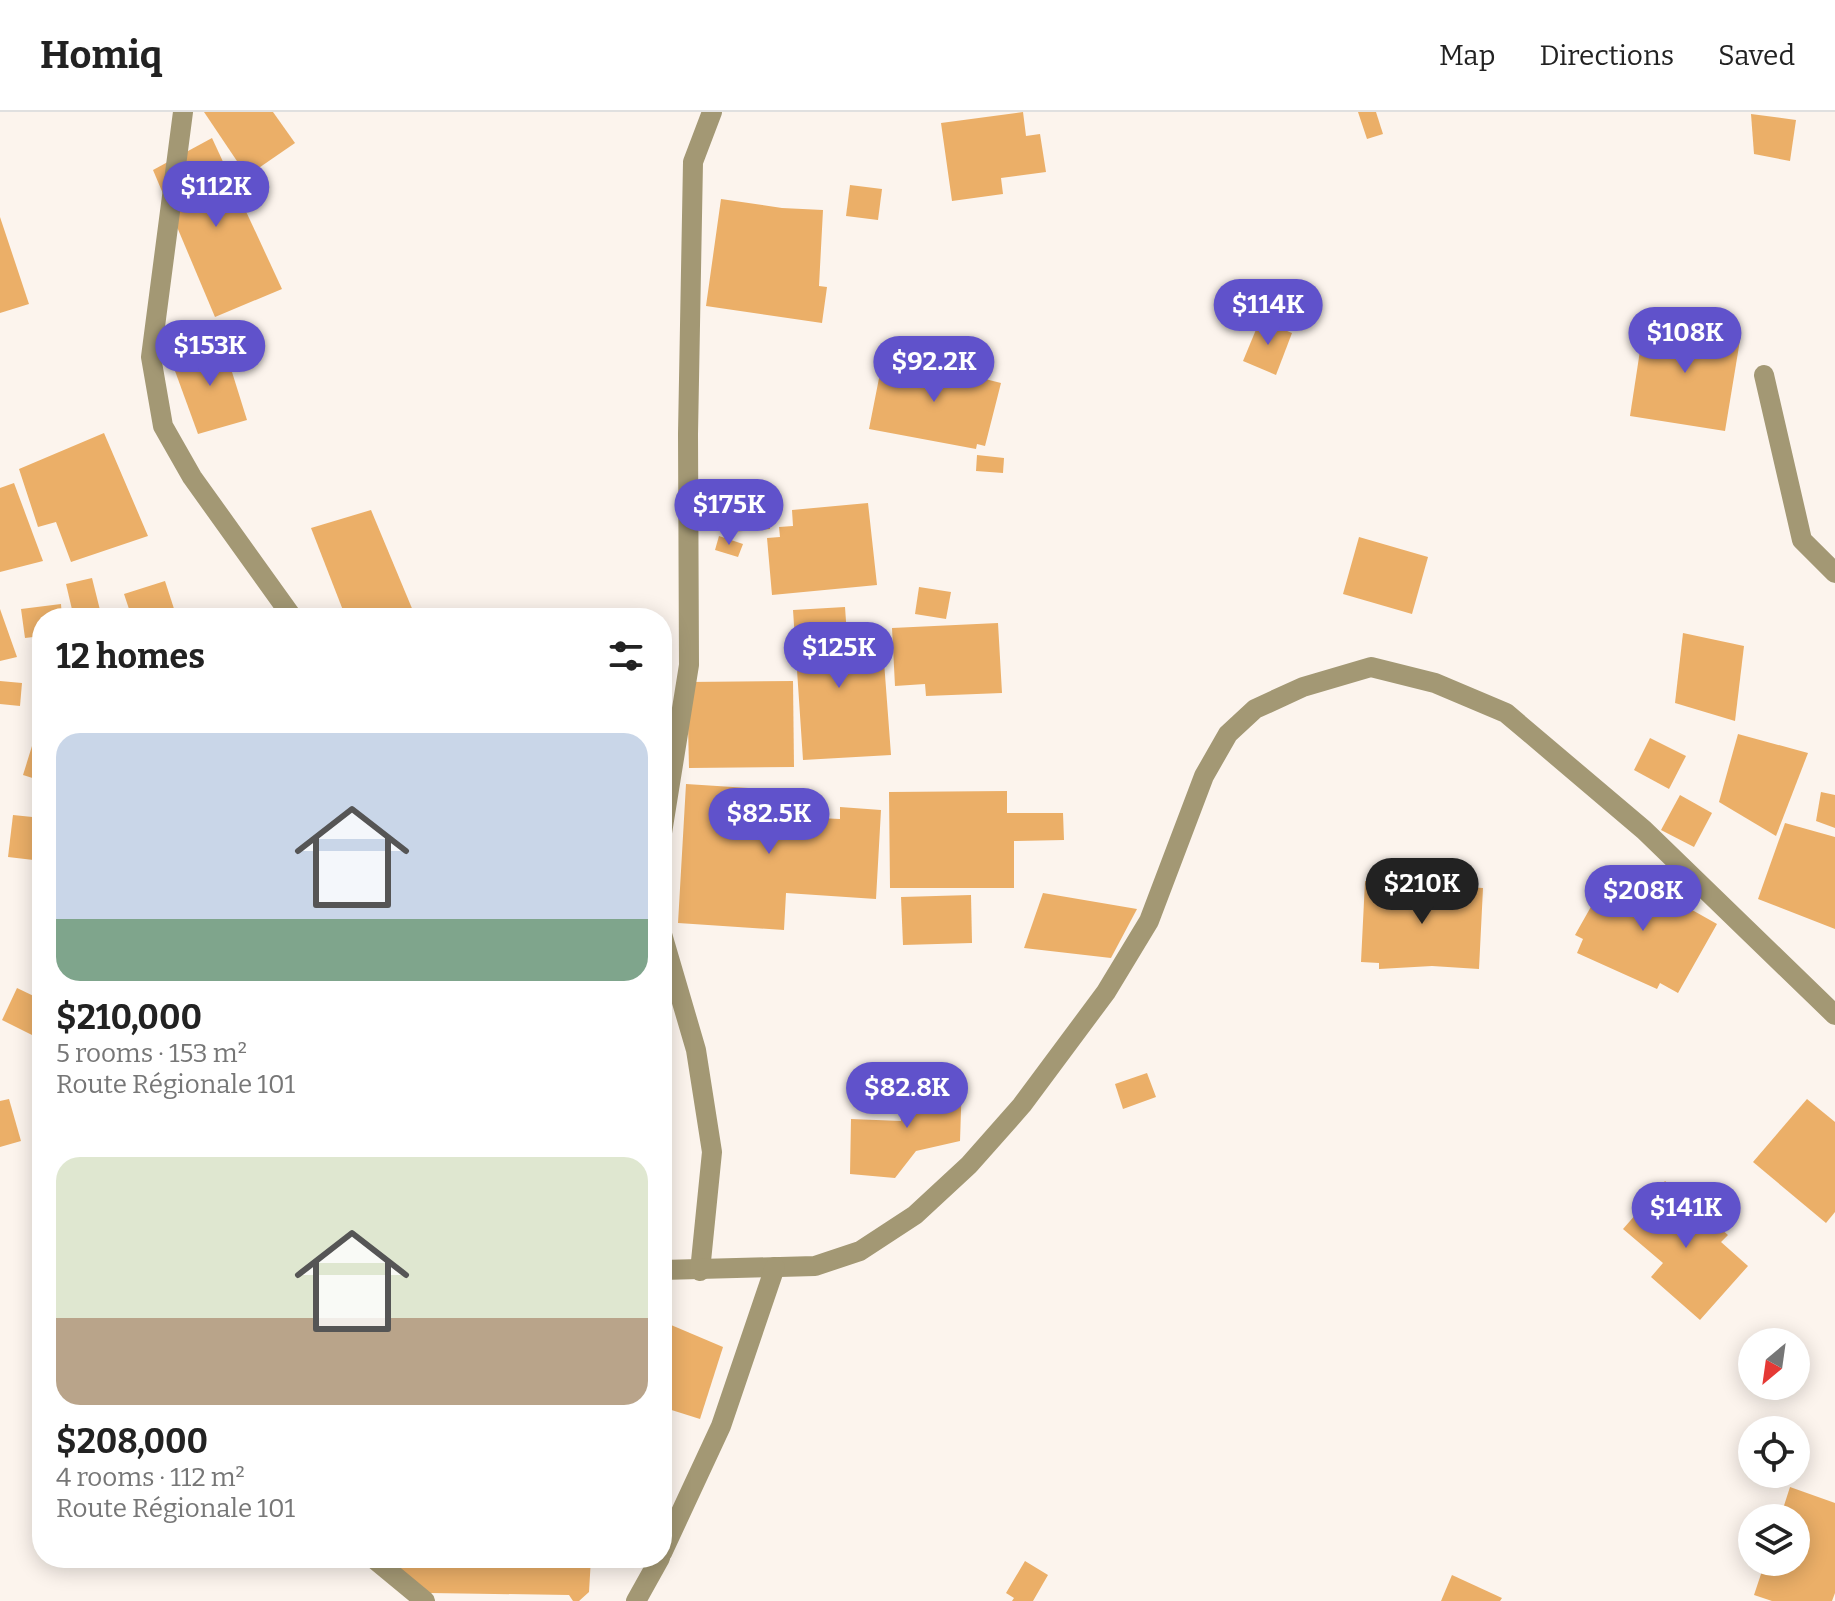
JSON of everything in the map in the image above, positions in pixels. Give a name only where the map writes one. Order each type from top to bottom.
[{"type":"street","points":[[183,112],[151,357],[163,426],[192,477],[286,608]]},
{"type":"street","points":[[672,781],[689,665],[688,434],[693,162],[712,112]]},
{"type":"street","points":[[1764,375],[1802,540],[1835,573]]},
{"type":"street","points":[[672,1270],[815,1266],[860,1251],[915,1215],[969,1165],[1022,1105],[1097,1004],[1149,921],[1204,776],[1228,734],[1255,709],[1303,687],[1371,667],[1435,683],[1506,713],[1644,830],[1835,1015]]},
{"type":"street","points":[[672,968],[696,1050],[712,1152],[700,1271]]},
{"type":"street","points":[[672,1532],[721,1426],[775,1267]]},
{"type":"street","points":[[385,1568],[425,1601]]},
{"type":"street","points":[[636,1601],[654,1568]]},
{"type":"building","points":[[204,112],[273,112],[295,143],[247,176]]},
{"type":"building","points":[[1023,112],[1026,136],[1040,134],[1046,172],[1001,178],[1003,194],[952,201],[941,123]]},
{"type":"building","points":[[1358,112],[1376,112],[1383,134],[1367,139]]},
{"type":"building","points":[[1751,114],[1796,120],[1790,161],[1754,154]]},
{"type":"building","points":[[212,138],[282,289],[215,317],[153,170]]},
{"type":"building","points":[[850,185],[882,189],[878,220],[846,216]]},
{"type":"building","points":[[721,199],[782,208],[823,210],[819,286],[827,287],[822,323],[706,306]]},
{"type":"building","points":[[0,217],[29,304],[0,313]]},
{"type":"building","points":[[1645,318],[1741,334],[1725,431],[1630,416]]},
{"type":"building","points":[[1260,320],[1292,333],[1276,375],[1243,361]]},
{"type":"building","points":[[222,340],[247,420],[198,434],[171,360]]},
{"type":"building","points":[[906,359],[1001,383],[985,446],[977,444],[976,449],[869,429],[882,363],[904,367]]},
{"type":"building","points":[[104,433],[148,536],[71,562],[56,522],[38,527],[19,469]]},
{"type":"building","points":[[977,455],[1004,458],[1003,473],[976,471]]},
{"type":"building","points":[[14,483],[43,561],[0,572],[0,488]]},
{"type":"building","points":[[767,494],[770,529],[729,532],[727,497]]},
{"type":"building","points":[[868,503],[877,585],[772,595],[767,538],[780,537],[779,527],[793,526],[792,510]]},
{"type":"building","points":[[371,510],[412,608],[342,608],[311,528]]},
{"type":"building","points":[[719,536],[743,544],[738,557],[715,550]]},
{"type":"building","points":[[1359,537],[1428,557],[1412,614],[1343,594]]},
{"type":"building","points":[[92,578],[100,608],[72,608],[66,584]]},
{"type":"building","points":[[165,581],[174,608],[129,608],[124,594]]},
{"type":"building","points":[[919,587],[951,592],[946,619],[915,614]]},
{"type":"building","points":[[61,604],[61,608],[32,608],[32,637],[25,638],[21,609]]},
{"type":"building","points":[[845,607],[848,650],[883,648],[891,755],[803,760],[793,610]]},
{"type":"building","points":[[0,609],[17,657],[0,661]]},
{"type":"building","points":[[998,623],[1002,693],[926,696],[925,684],[895,686],[892,628]]},
{"type":"building","points":[[1683,633],[1744,646],[1735,721],[1675,703]]},
{"type":"building","points":[[0,681],[22,683],[20,706],[0,704]]},
{"type":"building","points":[[793,681],[794,767],[689,768],[687,682]]},
{"type":"building","points":[[1738,734],[1808,753],[1776,836],[1719,802]]},
{"type":"building","points":[[1650,738],[1686,756],[1669,789],[1634,770]]},
{"type":"building","points":[[32,746],[32,778],[23,775]]},
{"type":"building","points":[[686,784],[798,791],[797,817],[840,819],[840,807],[881,810],[876,899],[786,893],[784,930],[678,923]]},
{"type":"building","points":[[1007,791],[1007,813],[1063,813],[1064,840],[1014,841],[1014,888],[890,888],[889,792]]},
{"type":"building","points":[[1821,792],[1835,795],[1835,828],[1816,821]]},
{"type":"building","points":[[1680,795],[1712,813],[1694,847],[1661,830]]},
{"type":"building","points":[[13,815],[32,817],[32,860],[8,857]]},
{"type":"building","points":[[1785,823],[1835,837],[1835,929],[1758,899]]},
{"type":"building","points":[[1614,866],[1717,924],[1678,993],[1660,983],[1657,989],[1577,953],[1583,939],[1575,935]]},
{"type":"building","points":[[1365,881],[1483,888],[1479,969],[1432,966],[1379,969],[1379,963],[1361,962]]},
{"type":"building","points":[[1043,893],[1137,909],[1111,958],[1024,948]]},
{"type":"building","points":[[971,895],[972,943],[903,945],[901,897]]},
{"type":"building","points":[[17,988],[32,995],[32,1035],[2,1020]]},
{"type":"building","points":[[1147,1073],[1156,1097],[1123,1109],[1115,1084]]},
{"type":"building","points":[[962,1080],[960,1141],[916,1151],[895,1178],[850,1174],[851,1119],[901,1121],[897,1090]]},
{"type":"building","points":[[9,1099],[21,1141],[0,1147],[0,1101]]},
{"type":"building","points":[[1807,1099],[1835,1122],[1835,1212],[1826,1223],[1753,1162]]},
{"type":"building","points":[[1665,1181],[1728,1235],[1721,1242],[1748,1266],[1700,1320],[1651,1277],[1663,1263],[1623,1229]]},
{"type":"building","points":[[672,1325],[723,1347],[700,1419],[672,1410]]},
{"type":"building","points":[[1790,1488],[1835,1503],[1835,1593],[1832,1601],[1772,1601],[1754,1595],[1760,1576],[1810,1576],[1810,1504],[1785,1504]]},
{"type":"building","points":[[1025,1561],[1048,1575],[1033,1601],[1012,1601],[1014,1598],[1006,1593]]},
{"type":"building","points":[[392,1568],[590,1568],[589,1592],[579,1601],[573,1601],[569,1595],[430,1593]]},
{"type":"building","points":[[1452,1575],[1502,1598],[1500,1601],[1441,1601]]}]
